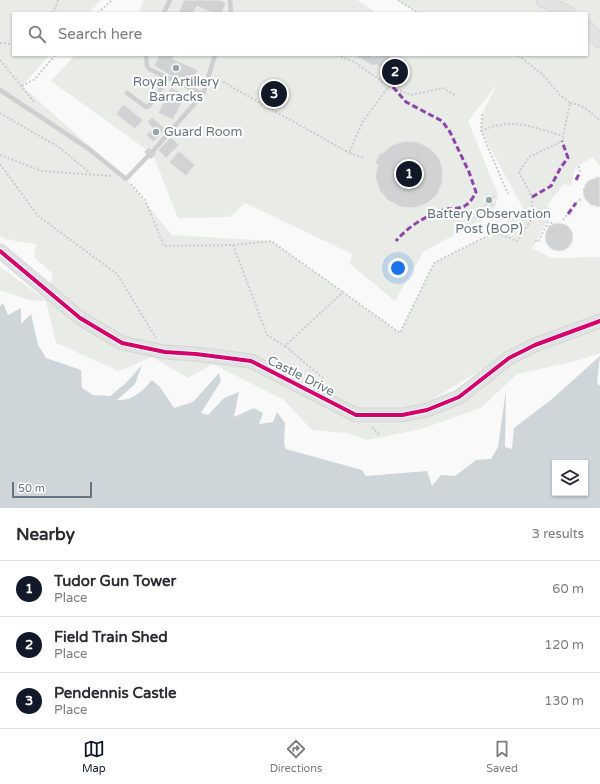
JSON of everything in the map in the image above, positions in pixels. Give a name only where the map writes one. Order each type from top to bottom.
[{"type":"street","points":[[543,0],[566,12]]},
{"type":"street","points":[[588,29],[600,40]]},
{"type":"street","name":"Castle Drive","points":[[0,251],[86,322],[122,343],[165,352],[251,361],[356,415],[395,415],[427,410],[459,397],[509,358],[535,345],[600,321]]},
{"type":"lane","points":[[164,12],[170,0]]},
{"type":"lane","points":[[230,0],[230,12]]},
{"type":"lane","points":[[146,56],[147,66],[149,69],[203,94]]},
{"type":"lane","points":[[153,150],[203,94],[216,56]]},
{"type":"lane","points":[[127,93],[146,106],[149,106],[168,78]]},
{"type":"lane","points":[[0,90],[89,149],[126,178],[148,156]]},
{"type":"path","points":[[53,12],[58,0]]},
{"type":"path","points":[[99,12],[112,0]]},
{"type":"path","points":[[398,0],[416,12]]},
{"type":"path","points":[[0,43],[12,44]]},
{"type":"path","points":[[22,86],[35,79],[54,56]]},
{"type":"path","points":[[339,56],[354,62],[389,86],[411,95],[443,88],[455,95]]},
{"type":"path","points":[[519,56],[544,76],[560,95],[570,103],[577,104],[590,111],[600,121]]},
{"type":"path","points":[[0,60],[35,104]]},
{"type":"path","points":[[393,87],[405,71]]},
{"type":"path","points":[[209,74],[349,153],[365,158]]},
{"type":"path","points":[[349,153],[362,123],[389,86]]},
{"type":"path","points":[[0,155],[42,171],[126,178],[145,200],[164,246],[234,245],[271,241],[400,333],[434,263],[495,232],[517,241],[533,216],[532,197],[520,172],[529,157],[562,141],[570,103]]},
{"type":"path","points":[[0,113],[60,148],[91,174]]},
{"type":"path","points":[[482,114],[481,131],[508,194]]},
{"type":"path","points":[[481,131],[502,124],[514,123],[563,136]]},
{"type":"path","points":[[0,164],[38,216],[117,274],[165,352]]},
{"type":"path","points":[[580,172],[578,167],[581,166]]},
{"type":"path","points":[[583,190],[590,189]]},
{"type":"path","points":[[576,204],[581,199]]},
{"type":"path","points":[[563,220],[568,214]]},
{"type":"path","points":[[536,241],[538,242],[550,221],[548,228],[553,232]]},
{"type":"path","points":[[234,245],[267,334],[285,346],[322,377],[321,397]]},
{"type":"path","points":[[285,346],[343,292]]},
{"type":"shaded area","points":[[0,0],[101,0],[90,12],[12,12],[12,56],[49,56],[22,86],[126,179],[172,235],[271,241],[400,333],[434,263],[495,232],[523,208],[481,131],[482,114],[496,86],[468,121],[498,195],[494,213],[423,252],[395,301],[350,264],[352,254],[245,203],[230,217],[178,218],[154,157],[156,154],[149,147],[147,150],[51,81],[74,56],[588,56],[588,12],[416,12],[398,0],[600,0],[600,166],[592,157],[575,168],[571,186],[564,184],[547,205],[552,212],[532,248],[552,258],[600,257],[600,316],[533,342],[482,369],[430,401],[388,417],[427,414],[509,362],[600,326],[600,353],[576,361],[517,374],[481,408],[421,429],[367,440],[346,433],[312,430],[284,400],[213,364],[188,378],[152,357],[119,371],[56,343],[46,301],[29,300],[0,290],[0,267],[46,300],[53,274],[34,257],[36,244],[4,239],[0,236]]},
{"type":"shaded area","points":[[144,0],[357,0],[375,12],[138,12]]},
{"type":"shaded area","points":[[3,303],[8,315],[21,308],[21,324],[31,314],[38,345],[46,358],[81,370],[82,388],[93,395],[110,396],[126,383],[142,365],[135,384],[117,400],[132,397],[145,388],[152,380],[160,387],[174,408],[193,402],[219,373],[221,381],[201,413],[208,415],[224,398],[239,392],[234,417],[254,408],[263,413],[259,424],[273,422],[277,412],[285,423],[284,443],[286,449],[362,470],[366,476],[427,471],[432,486],[441,475],[455,476],[476,460],[491,459],[498,447],[506,390],[505,447],[512,449],[514,428],[552,399],[600,356],[597,383],[600,386],[600,508],[0,508],[0,306]]},
{"type":"building","points":[[184,0],[220,0],[226,3],[222,12],[210,12],[197,6],[194,12],[178,12]]},
{"type":"building","name":"Royal Artillery Barracks","points":[[159,56],[174,56],[173,59],[198,70],[192,83],[176,76],[175,78],[154,66]]},
{"type":"building","points":[[390,56],[405,66],[397,78],[376,64],[374,66],[357,57]]},
{"type":"building","points":[[171,87],[186,95],[173,120],[158,113]]},
{"type":"building","points":[[123,104],[143,120],[135,129],[116,114]]},
{"type":"building","name":"Guard Room","points":[[152,117],[166,129],[153,142],[146,135],[153,128],[147,122]]},
{"type":"building","points":[[171,137],[179,145],[166,158],[158,150]]},
{"type":"building","points":[[405,141],[418,142],[430,148],[439,158],[443,170],[442,183],[437,195],[426,204],[414,208],[401,207],[389,201],[380,191],[375,176],[378,165],[375,163],[380,153],[382,154],[392,145]]},
{"type":"building","points":[[149,147],[157,154],[151,159],[144,152]]},
{"type":"building","points":[[179,151],[195,165],[186,176],[169,162]]},
{"type":"building","points":[[600,177],[600,207],[591,205],[585,199],[583,194],[585,185],[588,181]]},
{"type":"building","name":"Battery Observation Post (BOP)","points":[[486,194],[495,196],[493,206],[484,205]]},
{"type":"building","points":[[559,223],[565,224],[569,227],[572,231],[572,243],[569,247],[565,250],[559,251],[553,250],[549,247],[546,243],[545,237],[546,231],[549,227],[553,224]]},
{"type":"marked path","points":[[393,87],[406,102],[442,121],[450,132],[469,172],[476,192],[472,199],[463,207],[443,210],[431,215],[410,228],[396,241]]},
{"type":"marked path","points":[[532,197],[551,186],[561,167],[568,158],[562,141]]},
{"type":"marked path","points":[[576,180],[580,172]]},
{"type":"marked path","points":[[568,214],[576,203]]},
{"type":"cycle path","points":[[0,251],[80,318],[122,343],[165,352],[196,354],[251,361],[356,415],[402,415],[427,410],[459,397],[509,358],[535,345],[600,321]]},
{"type":"place","name":"Royal Artillery Barracks","points":[[176,68]]},
{"type":"place","name":"Field Train Shed","points":[[395,72]]},
{"type":"place","name":"Pendennis Castle","points":[[274,94]]},
{"type":"place","name":"Guard Room","points":[[156,132]]},
{"type":"place","name":"Tudor Gun Tower","points":[[409,174]]},
{"type":"place","name":"Battery Observation Post (BOP)","points":[[489,200]]}]
